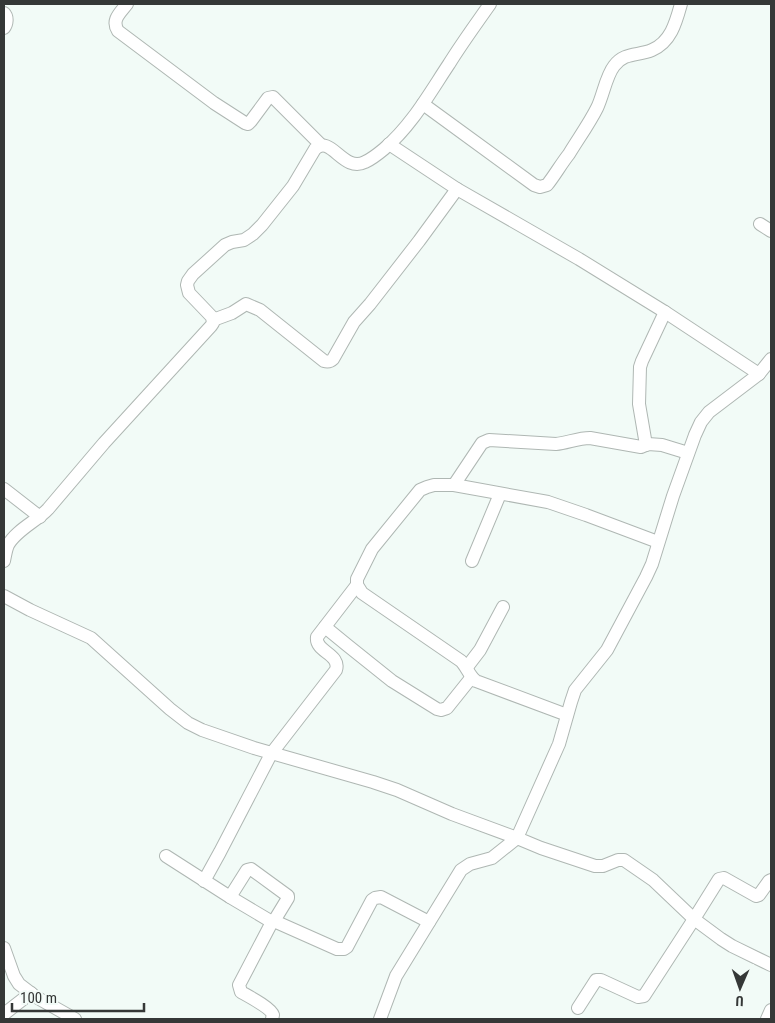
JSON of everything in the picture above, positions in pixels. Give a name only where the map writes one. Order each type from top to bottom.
[{"type":"street","points":[[127,4],[114,23],[118,32],[214,103],[248,124],[268,98],[272,98],[320,145],[329,147],[349,162],[358,165],[371,159],[389,144],[411,121],[490,4]]},
{"type":"street","points":[[423,104],[534,185],[540,187],[547,185],[589,122],[613,68],[619,60],[651,50],[663,43],[670,34],[681,4]]},
{"type":"street","points":[[4,13],[7,22],[4,28]]},
{"type":"street","points":[[389,144],[457,189],[580,259],[759,374]]},
{"type":"street","points":[[4,561],[7,546],[12,539],[40,517],[211,326],[213,320],[210,313],[189,293],[187,288],[188,281],[193,274],[225,245],[244,240],[262,225],[293,186],[315,149],[320,145]]},
{"type":"street","points":[[213,320],[232,313],[246,304],[249,305],[260,310],[324,361],[331,361],[354,322],[419,242],[457,189]]},
{"type":"street","points":[[760,224],[771,231]]},
{"type":"street","points":[[646,445],[638,404],[640,367],[665,312]]},
{"type":"street","points":[[380,1019],[396,976],[461,870],[470,864],[492,858],[517,838],[559,744],[575,690],[607,650],[652,564],[688,453],[701,422],[709,412],[759,374],[771,359]]},
{"type":"street","points":[[454,485],[485,440],[556,444],[590,438],[641,447],[648,444],[662,445],[688,453]]},
{"type":"street","points":[[567,715],[476,681],[462,661],[362,593],[357,585],[356,578],[359,572],[372,549],[420,490],[434,486],[454,485],[548,502],[658,542]]},
{"type":"street","points":[[4,489],[40,517]]},
{"type":"street","points":[[472,561],[500,494]]},
{"type":"street","points":[[204,881],[271,754],[336,670],[337,663],[316,642],[317,637],[357,585]]},
{"type":"street","points":[[4,596],[91,638],[157,698],[188,722],[202,730],[271,754],[397,790],[452,814],[541,848],[595,866],[603,866],[618,860],[624,860],[654,880],[694,919],[732,946],[771,965]]},
{"type":"street","points":[[325,627],[392,680],[437,710],[441,710],[447,708],[469,672],[503,607]]},
{"type":"street","points":[[166,856],[230,898],[273,921],[337,949],[341,950],[347,947],[372,900],[375,898],[381,897],[429,922]]},
{"type":"street","points":[[230,898],[247,870],[250,869],[288,895],[239,985],[242,992],[272,1013],[272,1019]]},
{"type":"street","points":[[578,1008],[596,980],[602,980],[638,997],[644,996],[720,878],[724,878],[756,896],[759,895],[771,880]]},
{"type":"street","points":[[4,948],[14,976],[19,984],[41,1000],[75,1019]]},
{"type":"street","points":[[4,1014],[31,993]]},
{"type":"street","points":[[767,1019],[771,1010]]}]
